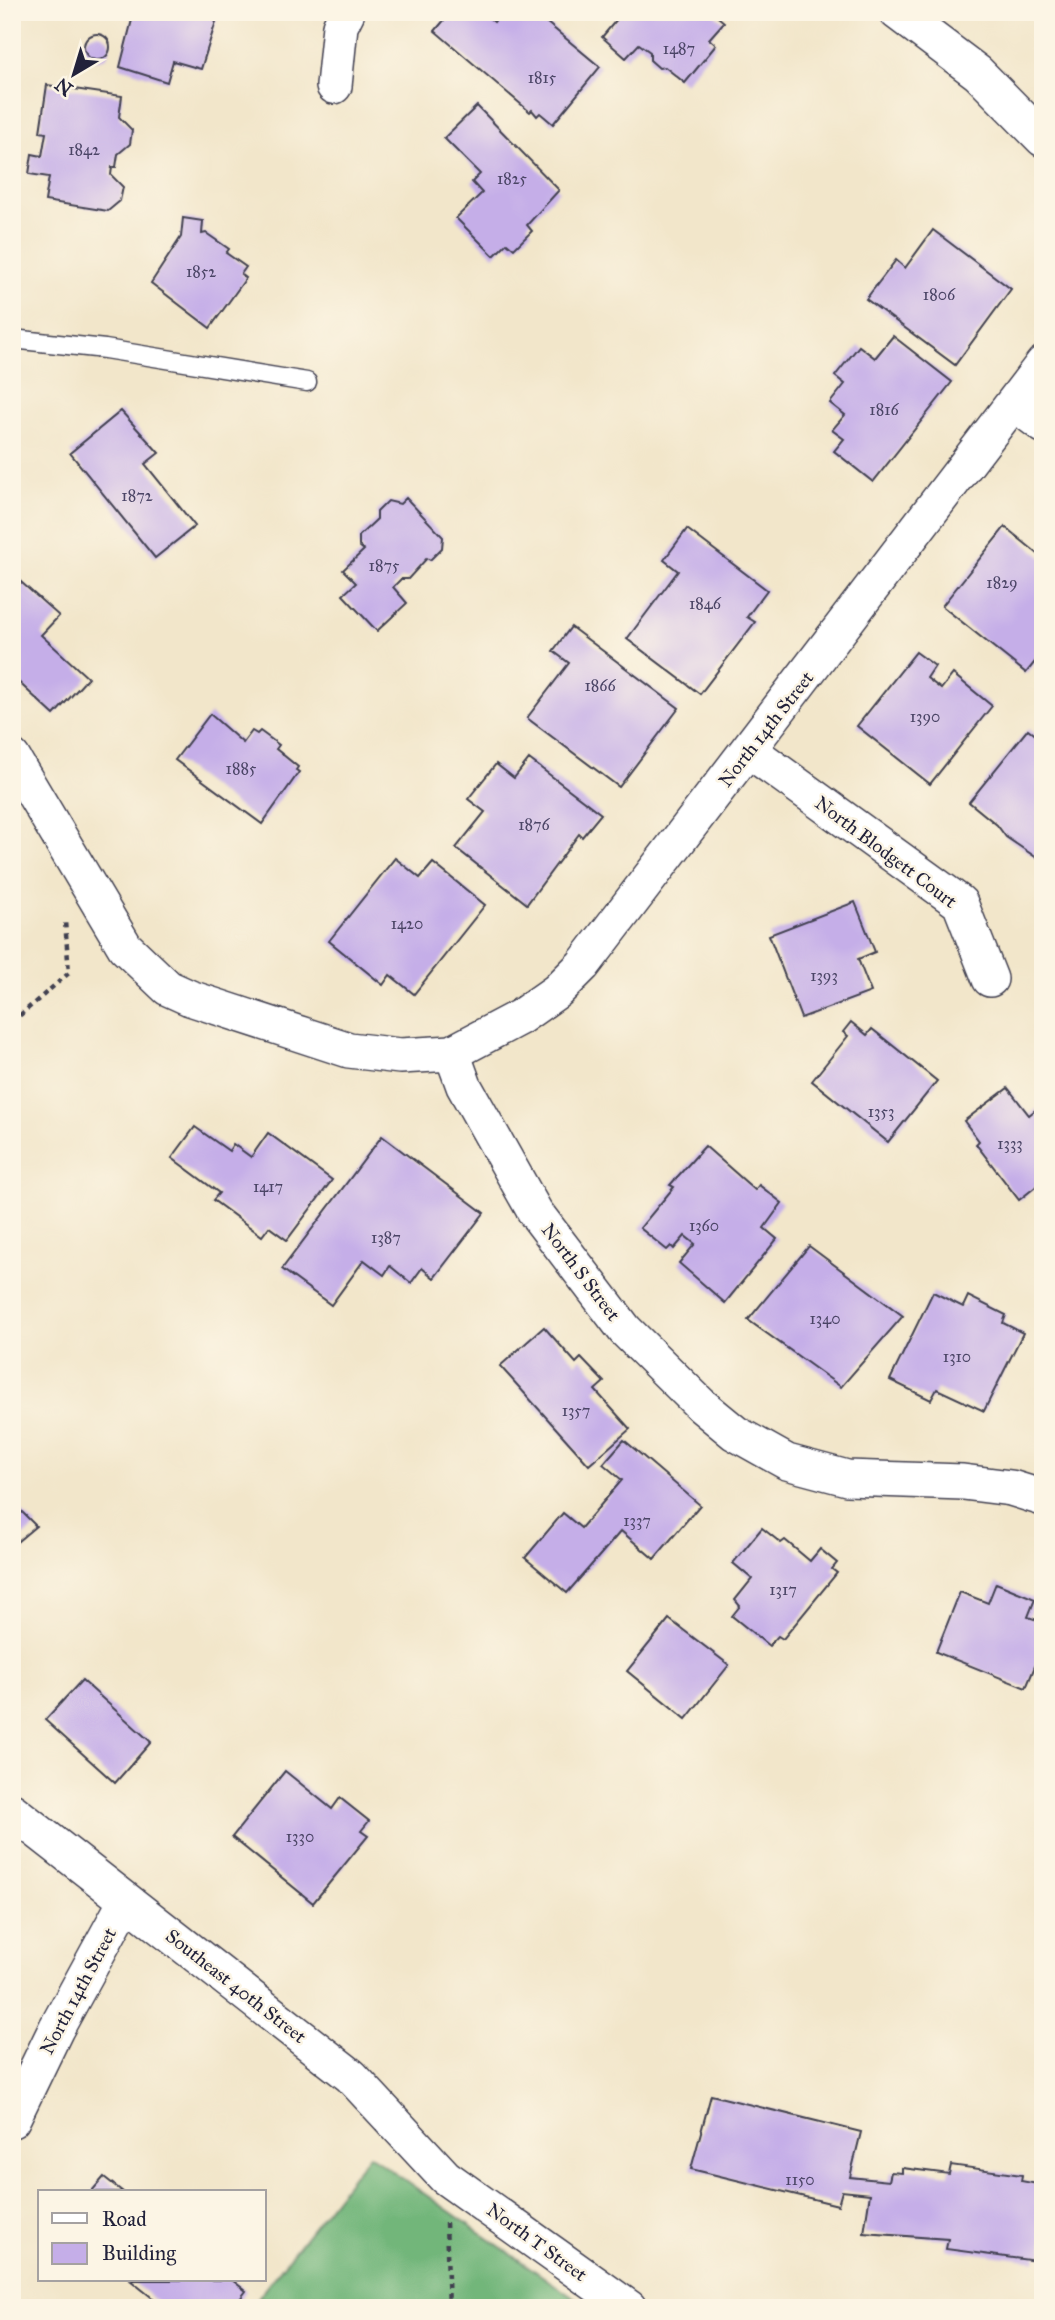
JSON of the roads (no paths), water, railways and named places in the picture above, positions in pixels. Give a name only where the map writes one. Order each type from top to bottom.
[{"type":"street","points":[[334,86],[340,26],[347,12]]},
{"type":"street","points":[[897,12],[978,73],[1043,139]]},
{"type":"street","name":"North 14th Street","points":[[452,1054],[520,1017],[566,982],[583,965],[750,751],[1043,364]]},
{"type":"street","points":[[1015,404],[1043,425]]},
{"type":"street","name":"North Blodgett Court","points":[[750,751],[960,904],[990,979]]},
{"type":"street","points":[[12,757],[125,947],[168,988],[250,1019],[349,1050],[400,1056],[452,1054]]},
{"type":"street","name":"North S Street","points":[[452,1054],[464,1086],[535,1212],[625,1330],[701,1405],[735,1433],[786,1462],[847,1478],[963,1482],[1011,1488],[1043,1498]]},
{"type":"street","name":"Southeast 40th Street","points":[[12,1811],[351,2076],[445,2177]]},
{"type":"street","name":"North 14th Street","points":[[12,2120],[56,2029],[126,1901]]},
{"type":"street","name":"North T Street","points":[[445,2177],[629,2308]]},
{"type":"lane","points":[[12,339],[105,349],[306,382]]}]
